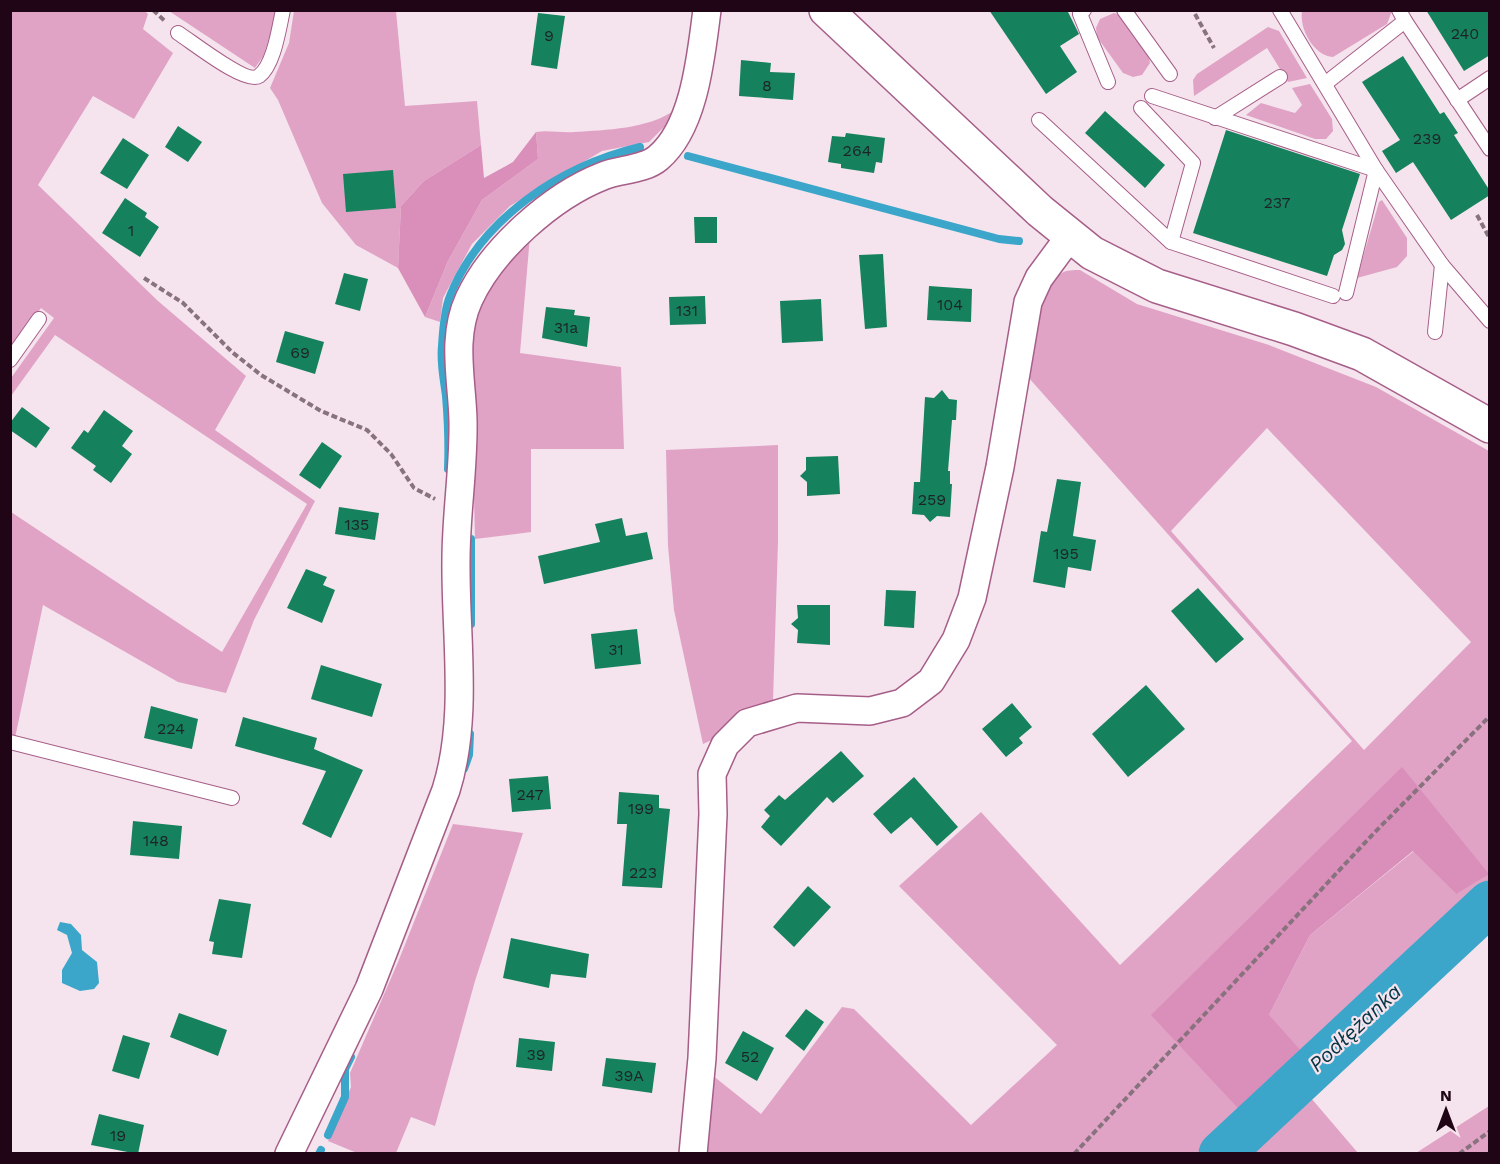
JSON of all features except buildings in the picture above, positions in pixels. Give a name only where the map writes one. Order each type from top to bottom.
[{"type":"street","points":[[289,1154],[369,989],[449,779],[459,706],[456,611],[457,510],[463,427],[459,337],[469,299],[495,260],[553,203],[588,182],[660,157],[678,130],[692,100],[707,10]]},
{"type":"street","points":[[828,11],[1070,236],[1110,263],[1157,286],[1294,329],[1362,354],[1490,426]]},
{"type":"street","points":[[693,1154],[702,1058],[713,814],[712,774],[725,744],[747,723],[797,708],[870,711],[902,703],[931,681],[956,640],[972,597],[1000,467],[1028,302],[1039,278],[1070,236]]},
{"type":"lane","points":[[178,33],[240,75],[253,78],[259,76],[272,56],[283,10]]},
{"type":"lane","points":[[1084,10],[1080,14],[1108,81]]},
{"type":"lane","points":[[1124,10],[1170,74]]},
{"type":"lane","points":[[1280,10],[1326,83],[1376,170],[1442,265],[1490,321]]},
{"type":"lane","points":[[1326,83],[1402,16],[1490,149]]},
{"type":"lane","points":[[1215,118],[1280,77]]},
{"type":"lane","points":[[1457,100],[1490,78]]},
{"type":"lane","points":[[1152,96],[1376,170]]},
{"type":"lane","points":[[1142,108],[1193,163],[1171,242]]},
{"type":"lane","points":[[1038,120],[1171,242],[1340,295],[1376,170]]},
{"type":"lane","points":[[1435,332],[1442,265]]},
{"type":"lane","points":[[10,360],[39,319]]},
{"type":"lane","points":[[10,742],[232,798]]},
{"type":"path","points":[[1195,14],[1214,48]]},
{"type":"path","points":[[1477,215],[1490,239]]},
{"type":"path","points":[[144,278],[183,303],[232,352],[261,375],[321,411],[367,430],[392,454],[414,488],[457,510]]},
{"type":"path","points":[[1074,1154],[1375,832],[1490,716]]},
{"type":"path","points":[[1459,1154],[1490,1131]]},
{"type":"shaded area","points":[[11,11],[145,11],[148,14],[143,29],[173,53],[134,119],[93,96],[38,185],[158,301],[246,376],[215,430],[315,501],[254,620],[226,693],[178,682],[43,605],[15,738],[11,737],[11,512],[222,652],[307,504],[55,335],[11,396],[11,378],[54,318],[41,308],[11,351]]},
{"type":"shaded area","points":[[169,11],[277,11],[264,55],[255,68]]},
{"type":"shaded area","points":[[294,11],[396,11],[405,106],[477,101],[481,145],[424,181],[401,206],[398,268],[356,245],[322,203],[278,100],[270,88],[289,43]]},
{"type":"shaded area","points":[[1302,11],[1392,11],[1387,24],[1333,57],[1314,47],[1305,33],[1302,18]]},
{"type":"shaded area","points":[[1114,13],[1131,26],[1146,50],[1150,63],[1142,75],[1133,77],[1123,73],[1097,37],[1096,28],[1100,19]]},
{"type":"shaded area","points":[[1268,27],[1279,31],[1307,78],[1288,82],[1267,48],[1194,96],[1193,80],[1197,74]]},
{"type":"shaded area","points":[[1310,84],[1332,119],[1333,131],[1326,139],[1315,139],[1246,115],[1261,103],[1295,113],[1302,105],[1292,88]]},
{"type":"shaded area","points":[[675,110],[664,127],[649,142],[602,151],[510,206],[472,244],[443,298],[440,322],[425,317],[448,261],[482,200],[538,159],[536,132],[574,132],[640,125]]},
{"type":"shaded area","points":[[536,132],[538,159],[482,200],[448,261],[425,317],[398,268],[401,206],[424,181],[481,145],[484,178],[513,162]]},
{"type":"shaded area","points":[[1382,200],[1407,238],[1407,256],[1397,267],[1357,278],[1379,202]]},
{"type":"shaded area","points":[[530,236],[520,353],[621,367],[624,449],[531,449],[531,532],[475,539],[470,329],[489,286]]},
{"type":"shaded area","points":[[1080,270],[1137,304],[1269,345],[1376,387],[1489,451],[1489,920],[1305,1091],[1358,1153],[705,1154],[712,1075],[761,1114],[842,1007],[854,1009],[971,1125],[1057,1045],[899,886],[981,812],[1120,965],[1352,741],[1028,377],[1036,320],[1046,292],[1062,273]],"holes":[[[1267,428],[1471,642],[1364,750],[1171,531]],[[1402,768],[1456,894],[1414,851],[1310,935],[1269,1015],[1152,1015]]]},
{"type":"shaded area","points":[[778,445],[778,542],[773,701],[741,713],[716,738],[703,744],[674,610],[668,546],[666,450]]},
{"type":"shaded area","points":[[1402,767],[1489,874],[1456,894],[1413,851],[1310,935],[1269,1015],[1310,1061],[1250,1121],[1151,1015]]},
{"type":"shaded area","points":[[453,824],[523,833],[475,981],[435,1126],[411,1117],[396,1153],[357,1153],[328,1141],[351,1087],[350,1073],[398,962]]},
{"type":"shaded area","points":[[1489,1106],[1489,1153],[1416,1153]]},
{"type":"water","points":[[60,922],[71,924],[81,935],[82,950],[97,962],[99,983],[94,989],[80,991],[62,983],[62,970],[72,953],[67,935],[57,930]]},
{"type":"waterway","points":[[448,469],[446,396],[442,371],[443,334],[448,302],[464,268],[482,242],[527,199],[581,167],[640,147]]},
{"type":"waterway","points":[[688,156],[999,239],[1019,241]]},
{"type":"waterway","points":[[471,539],[471,624]]},
{"type":"waterway","points":[[464,769],[469,755],[470,734]]},
{"type":"waterway","name":"Podłężanka","points":[[1221,1154],[1490,903]]},
{"type":"waterway","points":[[328,1135],[345,1097],[345,1069],[351,1057]]},
{"type":"waterway","points":[[319,1154],[321,1150]]}]
